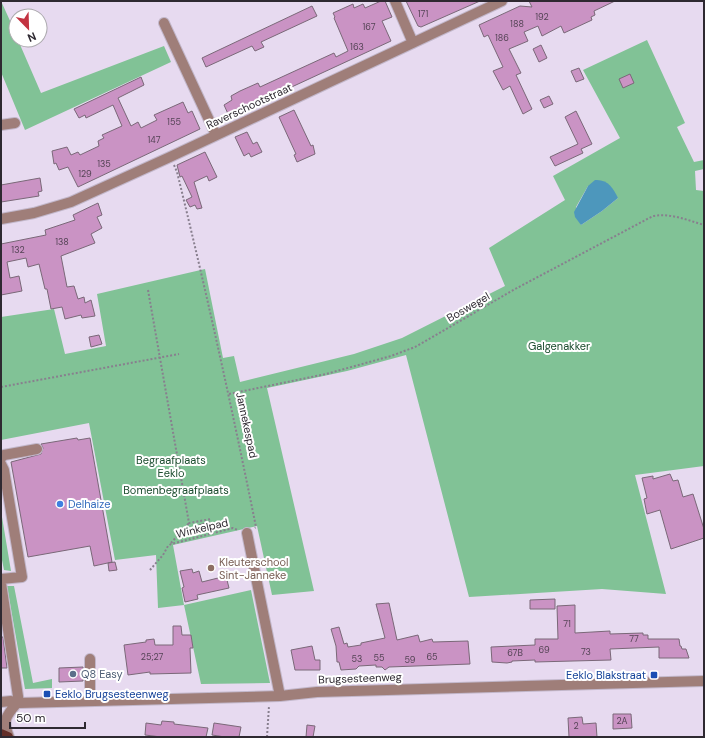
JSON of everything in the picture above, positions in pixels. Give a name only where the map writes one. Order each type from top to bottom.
[{"type":"main road","points":[[1,734],[8,737]]},
{"type":"street","points":[[395,1],[413,43]]},
{"type":"street","name":"Raverschootstraat","points":[[1,219],[34,213],[71,202],[502,1]]},
{"type":"street","points":[[164,23],[216,135]]},
{"type":"street","points":[[1,125],[15,123]]},
{"type":"street","points":[[1,458],[4,455],[37,449]]},
{"type":"street","points":[[1,464],[4,470],[22,577],[1,578]]},
{"type":"street","points":[[247,533],[275,696]]},
{"type":"street","points":[[1,583],[18,703],[8,714],[4,726],[8,737]]},
{"type":"street","points":[[90,659],[90,701]]},
{"type":"street","name":"Brugsesteenweg","points":[[1,702],[11,701],[18,703],[275,696],[317,692],[704,681]]},
{"type":"path","name":"Jannekespad","points":[[170,157],[177,172],[229,394],[256,527],[247,533]]},
{"type":"path","name":"Boswegel","points":[[229,394],[326,374],[391,356],[415,346],[518,288],[653,216],[662,214],[671,215],[704,225]]},
{"type":"path","points":[[148,290],[189,523]]},
{"type":"path","points":[[1,387],[179,354]]},
{"type":"path","points":[[171,544],[189,523],[211,519]]},
{"type":"path","name":"Winkelpad","points":[[150,570],[171,544],[233,528],[247,533]]},
{"type":"path","points":[[267,737],[275,696]]},
{"type":"green space","points":[[1,1],[8,16],[8,48],[21,48],[41,93],[164,46],[171,62],[25,130],[1,72]]},
{"type":"green space","points":[[647,40],[685,123],[677,127],[694,162],[704,160],[704,169],[695,171],[696,190],[704,191],[704,466],[635,475],[666,594],[602,589],[469,597],[406,355],[347,371],[267,388],[314,591],[272,595],[257,526],[173,545],[184,605],[158,608],[156,555],[115,560],[89,423],[1,440],[1,317],[54,309],[65,354],[106,346],[97,294],[205,269],[223,358],[234,356],[240,382],[354,354],[402,338],[505,286],[489,248],[565,200],[553,176],[620,138],[583,70]],"holes":[[[588,186],[618,198],[602,211],[581,225],[576,207]]]},
{"type":"green space","points":[[1,511],[11,571],[4,570],[1,555]]},
{"type":"green space","points":[[7,586],[14,586],[33,683],[52,679],[52,688],[25,689]]},
{"type":"green space","points":[[251,590],[270,683],[201,684],[184,605]]},
{"type":"water","points":[[595,180],[603,181],[610,185],[618,198],[581,225],[575,217],[574,212],[588,186]]},
{"type":"building","points":[[381,1],[385,1],[392,17],[382,21],[391,41],[229,116],[224,105],[232,100],[231,96],[240,91],[258,83],[260,87],[334,53],[336,57],[348,51],[333,13],[353,4],[354,8],[363,4],[365,8]]},
{"type":"building","points":[[406,1],[480,1],[421,27],[418,26]]},
{"type":"building","points":[[529,1],[615,1],[594,11],[595,15],[591,17],[592,20],[564,33],[561,26],[542,36],[538,26],[524,32],[528,41],[509,49],[521,73],[516,75],[532,109],[523,114],[510,86],[503,90],[493,71],[503,67],[488,35],[484,37],[479,25],[520,6],[532,7]]},
{"type":"building","points":[[312,6],[317,16],[261,42],[264,47],[255,51],[252,46],[206,67],[202,58]]},
{"type":"building","points":[[541,45],[547,58],[539,62],[533,49]]},
{"type":"building","points":[[579,68],[584,79],[576,82],[571,71]]},
{"type":"building","points":[[630,74],[634,83],[623,88],[619,79]]},
{"type":"building","points":[[141,77],[144,85],[118,98],[131,126],[138,122],[141,128],[157,120],[154,115],[183,102],[188,113],[192,111],[200,129],[78,187],[68,167],[59,170],[56,163],[54,164],[52,151],[67,147],[71,155],[78,152],[80,155],[99,146],[98,141],[104,138],[102,135],[122,126],[113,105],[86,118],[85,115],[79,118],[74,109]]},
{"type":"building","points":[[549,96],[553,104],[544,108],[540,100]]},
{"type":"building","points":[[294,110],[311,146],[313,145],[315,154],[297,162],[294,155],[296,154],[279,117]]},
{"type":"building","points":[[576,111],[592,144],[581,149],[583,153],[555,166],[550,157],[578,144],[565,117]]},
{"type":"building","points":[[247,132],[253,144],[257,142],[262,152],[251,157],[249,153],[244,156],[235,137]]},
{"type":"building","points":[[205,152],[217,177],[209,181],[207,176],[194,182],[202,208],[197,209],[195,205],[190,207],[186,200],[192,197],[182,176],[180,177],[177,165]]},
{"type":"building","points":[[40,178],[42,191],[38,192],[39,196],[1,202],[1,185]]},
{"type":"building","points":[[98,203],[102,215],[97,217],[102,228],[91,234],[95,243],[61,256],[67,287],[74,286],[78,299],[84,297],[85,303],[91,300],[95,316],[82,318],[81,315],[65,319],[62,307],[51,309],[47,289],[45,289],[39,264],[28,267],[26,258],[7,262],[10,278],[19,276],[22,291],[1,295],[1,244],[46,235],[45,230],[75,220],[73,215]]},
{"type":"building","points":[[99,335],[102,344],[91,347],[89,337]]},
{"type":"building","name":"Delhaize","points":[[77,438],[78,440],[90,438],[112,562],[94,566],[90,546],[28,557],[11,462],[41,454],[43,448],[41,444]]},
{"type":"building","points":[[670,474],[673,481],[678,480],[683,497],[693,494],[704,529],[704,538],[671,549],[660,510],[647,514],[644,499],[647,498],[642,478],[653,476],[653,479]]},
{"type":"building","points":[[210,522],[212,530],[201,533],[199,525]]},
{"type":"building","points":[[115,562],[117,570],[109,571],[108,563]]},
{"type":"building","points":[[192,569],[193,573],[199,571],[202,582],[226,576],[229,588],[197,595],[198,599],[185,602],[182,588],[184,587],[180,571]]},
{"type":"building","points":[[555,599],[555,609],[530,609],[530,600]]},
{"type":"building","points":[[389,603],[397,640],[418,635],[420,642],[432,639],[433,642],[468,641],[470,664],[389,667],[385,670],[382,667],[376,667],[376,665],[359,666],[356,669],[341,670],[339,662],[337,662],[336,646],[331,629],[339,627],[344,644],[347,643],[348,647],[385,638],[376,604]]},
{"type":"building","points":[[575,605],[575,633],[610,631],[610,634],[643,633],[643,635],[648,635],[648,639],[679,639],[680,646],[682,649],[686,649],[689,658],[659,658],[659,647],[610,649],[611,660],[535,662],[535,660],[512,661],[507,663],[492,662],[491,647],[535,645],[535,639],[558,639],[557,606]]},
{"type":"building","points":[[173,626],[181,626],[182,635],[191,635],[193,648],[190,648],[191,673],[150,674],[150,672],[128,675],[124,645],[146,642],[146,640],[154,639],[155,645],[173,645]]},
{"type":"building","points":[[1,637],[3,637],[7,668],[1,668]]},
{"type":"building","points":[[312,646],[315,660],[320,660],[320,670],[295,670],[291,650]]},
{"type":"building","points":[[83,667],[83,681],[59,682],[59,668]]},
{"type":"building","points":[[613,714],[631,714],[632,728],[613,729]]},
{"type":"building","points":[[582,717],[583,724],[596,723],[597,737],[569,737],[568,718]]},
{"type":"building","points":[[162,721],[208,728],[206,737],[161,737],[145,735],[146,723],[161,725]]},
{"type":"building","points":[[214,723],[241,727],[239,737],[212,735]]},
{"type":"building","points":[[307,725],[315,726],[313,737],[306,737]]},
{"type":"place","name":"Delhaize","points":[[60,504]]},
{"type":"place","name":"Kleuterschool Sint-Janneke","points":[[211,568]]},
{"type":"place","name":"Q8 Easy","points":[[73,674]]},
{"type":"place","name":"Eeklo Blakstraat","points":[[654,675]]},
{"type":"place","name":"Eeklo Brugsesteenweg","points":[[47,694]]},
{"type":"park label","name":"Galgenakker","points":[[559,346]]},
{"type":"park label","name":"Begraafplaats Eeklo","points":[[171,466]]},
{"type":"park label","name":"Bomenbegraafplaats","points":[[176,490]]}]
